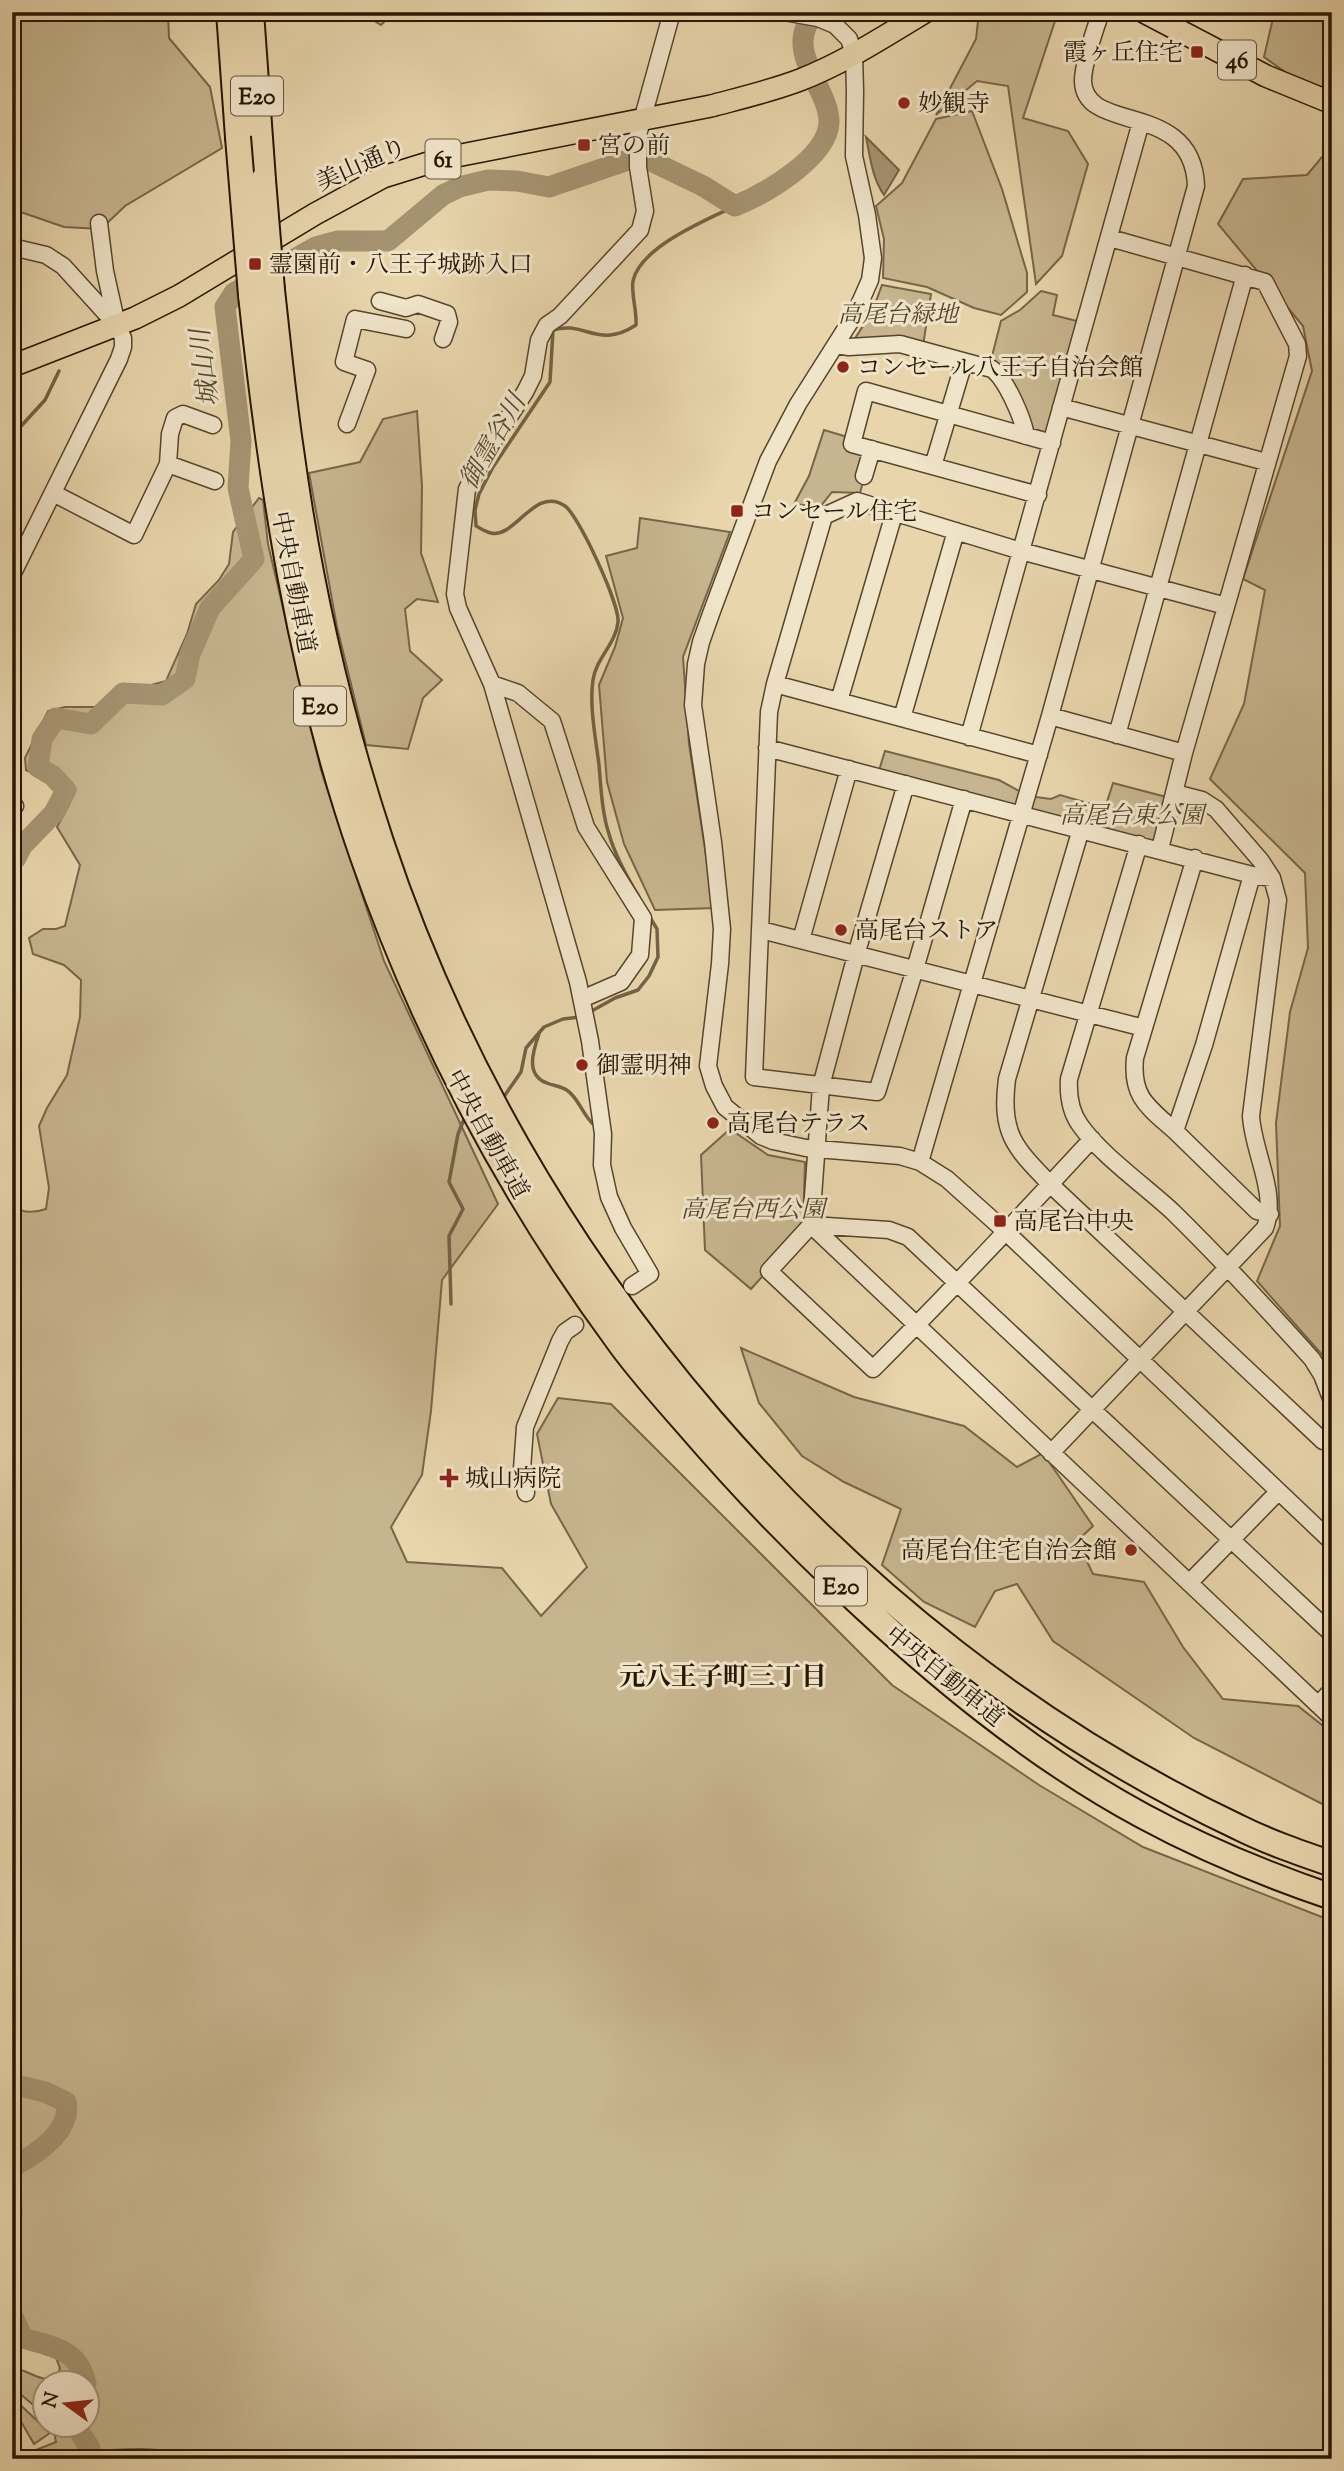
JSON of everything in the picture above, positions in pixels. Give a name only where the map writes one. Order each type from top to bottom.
[{"type":"highway","name":"中央自動車道","points":[[229,12],[238,137],[262,293]]},
{"type":"highway","name":"中央自動車道","points":[[251,12],[263,180],[261,388],[285,542],[309,666],[362,855],[432,1028],[474,1089],[562,1259],[623,1348],[734,1478],[810,1557],[891,1633],[953,1686],[1022,1739],[1144,1816],[1212,1850],[1280,1879],[1332,1897]]},
{"type":"highway","name":"中央自動車道","points":[[490,1121],[545,1193],[602,1281],[665,1365],[783,1498],[896,1604],[1012,1693],[1091,1747],[1240,1828],[1332,1864]]},
{"type":"main road","name":"61","points":[[853,54],[925,12]]},
{"type":"main road","name":"46","points":[[1144,12],[1266,76],[1332,103]]},
{"type":"main road","name":"美山通り","points":[[12,366],[117,325],[179,296],[315,214],[383,177],[441,159],[755,95],[825,69],[853,54]]},
{"type":"street","points":[[632,1286],[650,1274],[623,1228],[609,1197],[602,1165],[602,1130],[584,1009],[492,684],[458,608],[455,594],[467,489],[533,376],[539,340],[547,325],[560,316],[640,230],[645,211],[637,160],[638,135],[672,12]]},
{"type":"street","points":[[920,1162],[1039,755],[1194,201],[1196,175],[1189,154],[1181,142],[1165,130],[1112,114],[1088,99],[1083,81],[1101,12]]},
{"type":"street","points":[[792,14],[818,18],[835,25],[849,39],[853,54],[854,156],[873,258],[865,293],[786,425],[768,461],[701,642],[693,705],[713,842],[722,929],[708,1066],[714,1086],[725,1107],[761,1136],[773,1141],[815,1148],[881,1153],[920,1162],[947,1179],[1332,1542]]},
{"type":"street","points":[[970,737],[1142,122]]},
{"type":"street","points":[[12,575],[123,347],[105,271],[99,223]]},
{"type":"street","points":[[1110,238],[1265,282],[1297,344],[1298,356],[1184,753],[1160,849]]},
{"type":"street","points":[[12,247],[46,255],[63,265],[117,325]]},
{"type":"street","points":[[1117,735],[1245,275]]},
{"type":"street","points":[[380,301],[406,308],[418,304],[447,314],[449,322],[443,339]]},
{"type":"street","points":[[347,424],[367,370],[344,362],[355,319],[406,329]]},
{"type":"street","points":[[836,345],[849,347],[900,344],[992,369],[998,374],[1024,424],[1026,436]]},
{"type":"street","points":[[933,466],[964,362]]},
{"type":"street","points":[[1038,495],[852,444],[866,391],[1052,443]]},
{"type":"street","points":[[1061,407],[1266,462]]},
{"type":"street","points":[[53,493],[134,535],[168,464],[170,435],[176,418],[183,414],[213,425]]},
{"type":"street","points":[[872,449],[861,489],[824,516],[769,712],[754,1077],[877,1091],[964,799]]},
{"type":"street","points":[[168,464],[215,481]]},
{"type":"street","points":[[861,489],[894,514],[1226,606]]},
{"type":"street","points":[[839,701],[894,514]]},
{"type":"street","points":[[902,718],[956,531]]},
{"type":"street","points":[[492,684],[518,693],[552,721],[586,827],[643,918],[640,954],[621,982],[584,1009]]},
{"type":"street","points":[[775,684],[1039,755]]},
{"type":"street","points":[[1050,716],[1184,753]]},
{"type":"street","points":[[767,748],[1272,878]]},
{"type":"street","points":[[801,940],[849,769]]},
{"type":"street","points":[[906,784],[821,1086],[811,1225],[769,1271],[873,1369],[917,1326],[1091,1139]]},
{"type":"street","points":[[1051,1453],[1265,1228],[1270,1214],[1251,1131],[1251,1116],[1278,900],[1272,878],[1261,861],[1216,809],[1202,800],[1175,793]]},
{"type":"street","points":[[1081,829],[1007,1079],[1004,1115],[1007,1128],[1023,1156],[1050,1184],[1323,1441],[1332,1444]]},
{"type":"street","points":[[1139,844],[1069,1079],[1068,1096],[1071,1109],[1091,1139],[1172,1212],[1312,1359],[1332,1401]]},
{"type":"street","points":[[1195,859],[1135,1058],[1136,1088],[1147,1106],[1257,1211],[1270,1214]]},
{"type":"street","points":[[1175,1131],[1204,1045],[1252,875]]},
{"type":"street","points":[[761,930],[1144,1028]]},
{"type":"street","points":[[811,1225],[889,1230],[908,1237],[1332,1634]]},
{"type":"street","points":[[811,1225],[1332,1718]]},
{"type":"street","points":[[526,1493],[522,1469],[525,1427],[560,1341],[565,1332],[575,1325]]},
{"type":"street","points":[[1189,1583],[1278,1492]]},
{"type":"street","points":[[1318,1705],[1332,1690]]},
{"type":"green space","points":[[12,12],[168,12],[169,38],[210,87],[222,148],[125,206],[101,229],[64,227],[12,209]]},
{"type":"green space","points":[[360,12],[394,12],[381,25]]},
{"type":"green space","points":[[979,12],[1058,12],[1023,118],[1068,131],[1088,164],[1062,256],[1036,284],[1008,86],[977,81],[936,115],[976,39]]},
{"type":"green space","points":[[1261,12],[1332,12],[1332,93],[1288,74],[1264,57],[1273,18]]},
{"type":"green space","points":[[972,111],[1002,189],[1027,273],[1027,292],[1001,315],[974,308],[927,287],[883,278],[884,239],[876,206],[902,183],[936,119]]},
{"type":"green space","points":[[1332,145],[1332,1366],[1257,1281],[1280,1226],[1276,1123],[1290,1012],[1308,948],[1305,873],[1210,779],[1244,704],[1265,590],[1243,579],[1312,371],[1303,326],[1218,224],[1243,179],[1307,175]]},
{"type":"green space","name":"高尾台緑地","points":[[882,285],[931,294],[923,346],[854,340],[872,312]]},
{"type":"green space","points":[[1041,291],[1057,295],[1053,315],[1081,322],[1051,433],[1035,433],[1002,367],[990,364],[1001,321],[1020,310]]},
{"type":"green space","points":[[417,411],[422,486],[421,553],[438,602],[417,599],[405,609],[410,651],[442,680],[423,698],[408,749],[366,745],[337,627],[309,473],[360,462],[383,419]]},
{"type":"green space","points":[[824,430],[854,439],[872,449],[860,493],[832,492],[820,507],[794,504],[809,476]]},
{"type":"green space","points":[[259,498],[263,500],[268,544],[321,770],[384,961],[498,1204],[442,1280],[431,1411],[422,1475],[391,1527],[407,1562],[502,1568],[541,1616],[587,1567],[551,1504],[537,1434],[558,1398],[611,1404],[892,1685],[1039,1785],[1143,1847],[1332,1921],[1332,2459],[23,2459],[28,2453],[56,2440],[102,2440],[102,2370],[59,2370],[49,2340],[12,2327],[12,1205],[28,1212],[46,1209],[49,1188],[39,1126],[67,1075],[80,1017],[81,980],[64,965],[33,954],[29,938],[43,929],[65,926],[80,865],[57,827],[70,803],[53,783],[26,770],[25,758],[48,711],[65,707],[95,707],[110,696],[166,681],[187,634],[196,604],[219,580],[229,564],[233,532]]},
{"type":"green space","points":[[640,518],[730,532],[683,657],[689,744],[714,908],[655,910],[624,844],[607,782],[599,685],[615,647],[623,618],[606,556],[637,548]]},
{"type":"green space","name":"高尾台東公園","points":[[885,751],[999,780],[1028,796],[1051,799],[1060,795],[1105,808],[1113,783],[1174,799],[1160,849],[877,777]]},
{"type":"green space","name":"高尾台西公園","points":[[730,1129],[768,1155],[805,1162],[803,1231],[751,1289],[705,1250],[701,1155]]},
{"type":"green space","points":[[741,1348],[854,1397],[964,1426],[1017,1467],[1043,1453],[1093,1526],[1077,1541],[1093,1574],[1144,1582],[1183,1647],[1223,1699],[1298,1706],[1332,1733],[1332,1809],[1194,1738],[1053,1641],[1017,1584],[995,1591],[975,1627],[924,1602],[882,1565],[901,1509],[844,1482],[802,1456],[759,1403]]},
{"type":"green space","points":[[12,2368],[32,2374],[32,2404],[12,2387]]},
{"type":"green space","points":[[12,2397],[32,2416],[32,2440],[40,2440],[34,2444],[12,2406]]},
{"type":"shaded area","points":[[866,137],[899,170],[884,195],[874,174]]},
{"type":"waterway","name":"城山川","points":[[12,858],[16,858],[22,846],[54,813],[66,790],[53,776],[38,767],[42,739],[56,718],[91,724],[123,693],[162,695],[185,679],[190,654],[210,608],[254,559],[238,488],[241,441],[225,307],[234,293],[316,247],[338,241],[388,241],[443,195],[459,187],[488,180],[517,181],[549,187],[628,160],[647,159],[703,186],[735,206],[748,200],[792,173],[818,149],[826,136],[829,123],[827,109],[804,53],[803,39],[807,26],[817,12]]},
{"type":"waterway","name":"御霊谷川","points":[[639,897],[618,858],[607,826],[593,723],[593,680],[614,637],[618,622],[606,580],[579,526],[565,506],[554,501],[544,502],[500,533],[489,532],[476,526],[475,510],[479,494],[493,467],[550,382],[553,330],[564,328],[611,335],[636,325],[633,281],[638,269],[648,257],[676,236],[735,206]]},
{"type":"waterway","name":"城山川","points":[[219,302],[229,302]]},
{"type":"waterway","points":[[12,436],[45,400],[59,371]]},
{"type":"waterway","name":"御霊谷川","points":[[590,1012],[615,998],[638,990],[649,976],[658,957],[657,929],[649,916]]},
{"type":"waterway","name":"御霊谷川","points":[[503,1098],[521,1072],[526,1048],[544,1027],[563,1019],[580,1017]]},
{"type":"waterway","name":"御霊谷川","points":[[539,1034],[532,1062],[536,1074],[547,1083],[568,1091],[595,1126]]},
{"type":"waterway","name":"御霊谷川","points":[[451,1304],[449,1236],[463,1209],[449,1182],[458,1134],[465,1117]]},
{"type":"waterway","name":"城山川","points":[[12,2084],[45,2092],[66,2102],[66,2113],[58,2133],[41,2149],[12,2167]]},
{"type":"waterway","name":"城山川","points":[[12,2208],[12,2215]]},
{"type":"waterway","name":"城山川","points":[[12,2315],[23,2338],[63,2351],[71,2356],[82,2370]]},
{"type":"waterway","name":"城山川","points":[[85,2440],[90,2448]]},
{"type":"waterway","points":[[90,2448],[93,2451],[151,2450],[173,2454],[181,2459]]},
{"type":"waterway","points":[[84,2459],[93,2451]]},
{"type":"place","name":"霞ヶ丘住宅","points":[[1197,52]]},
{"type":"place","name":"妙観寺","points":[[904,103]]},
{"type":"place","name":"宮の前","points":[[584,145]]},
{"type":"place","name":"霊園前・八王子城跡入口","points":[[255,264]]},
{"type":"place","name":"コンセール八王子自治会館","points":[[843,367]]},
{"type":"place","name":"コンセール住宅","points":[[737,511]]},
{"type":"place","name":"高尾台ストア","points":[[841,930]]},
{"type":"place","name":"御霊明神","points":[[582,1065]]},
{"type":"place","name":"高尾台テラス","points":[[713,1123]]},
{"type":"place","name":"高尾台中央","points":[[1000,1221]]},
{"type":"place","name":"城山病院","points":[[449,1478]]},
{"type":"place","name":"高尾台住宅自治会館","points":[[1131,1550]]},
{"type":"district","name":"元八王子町三丁目","points":[[723,1676]]}]
